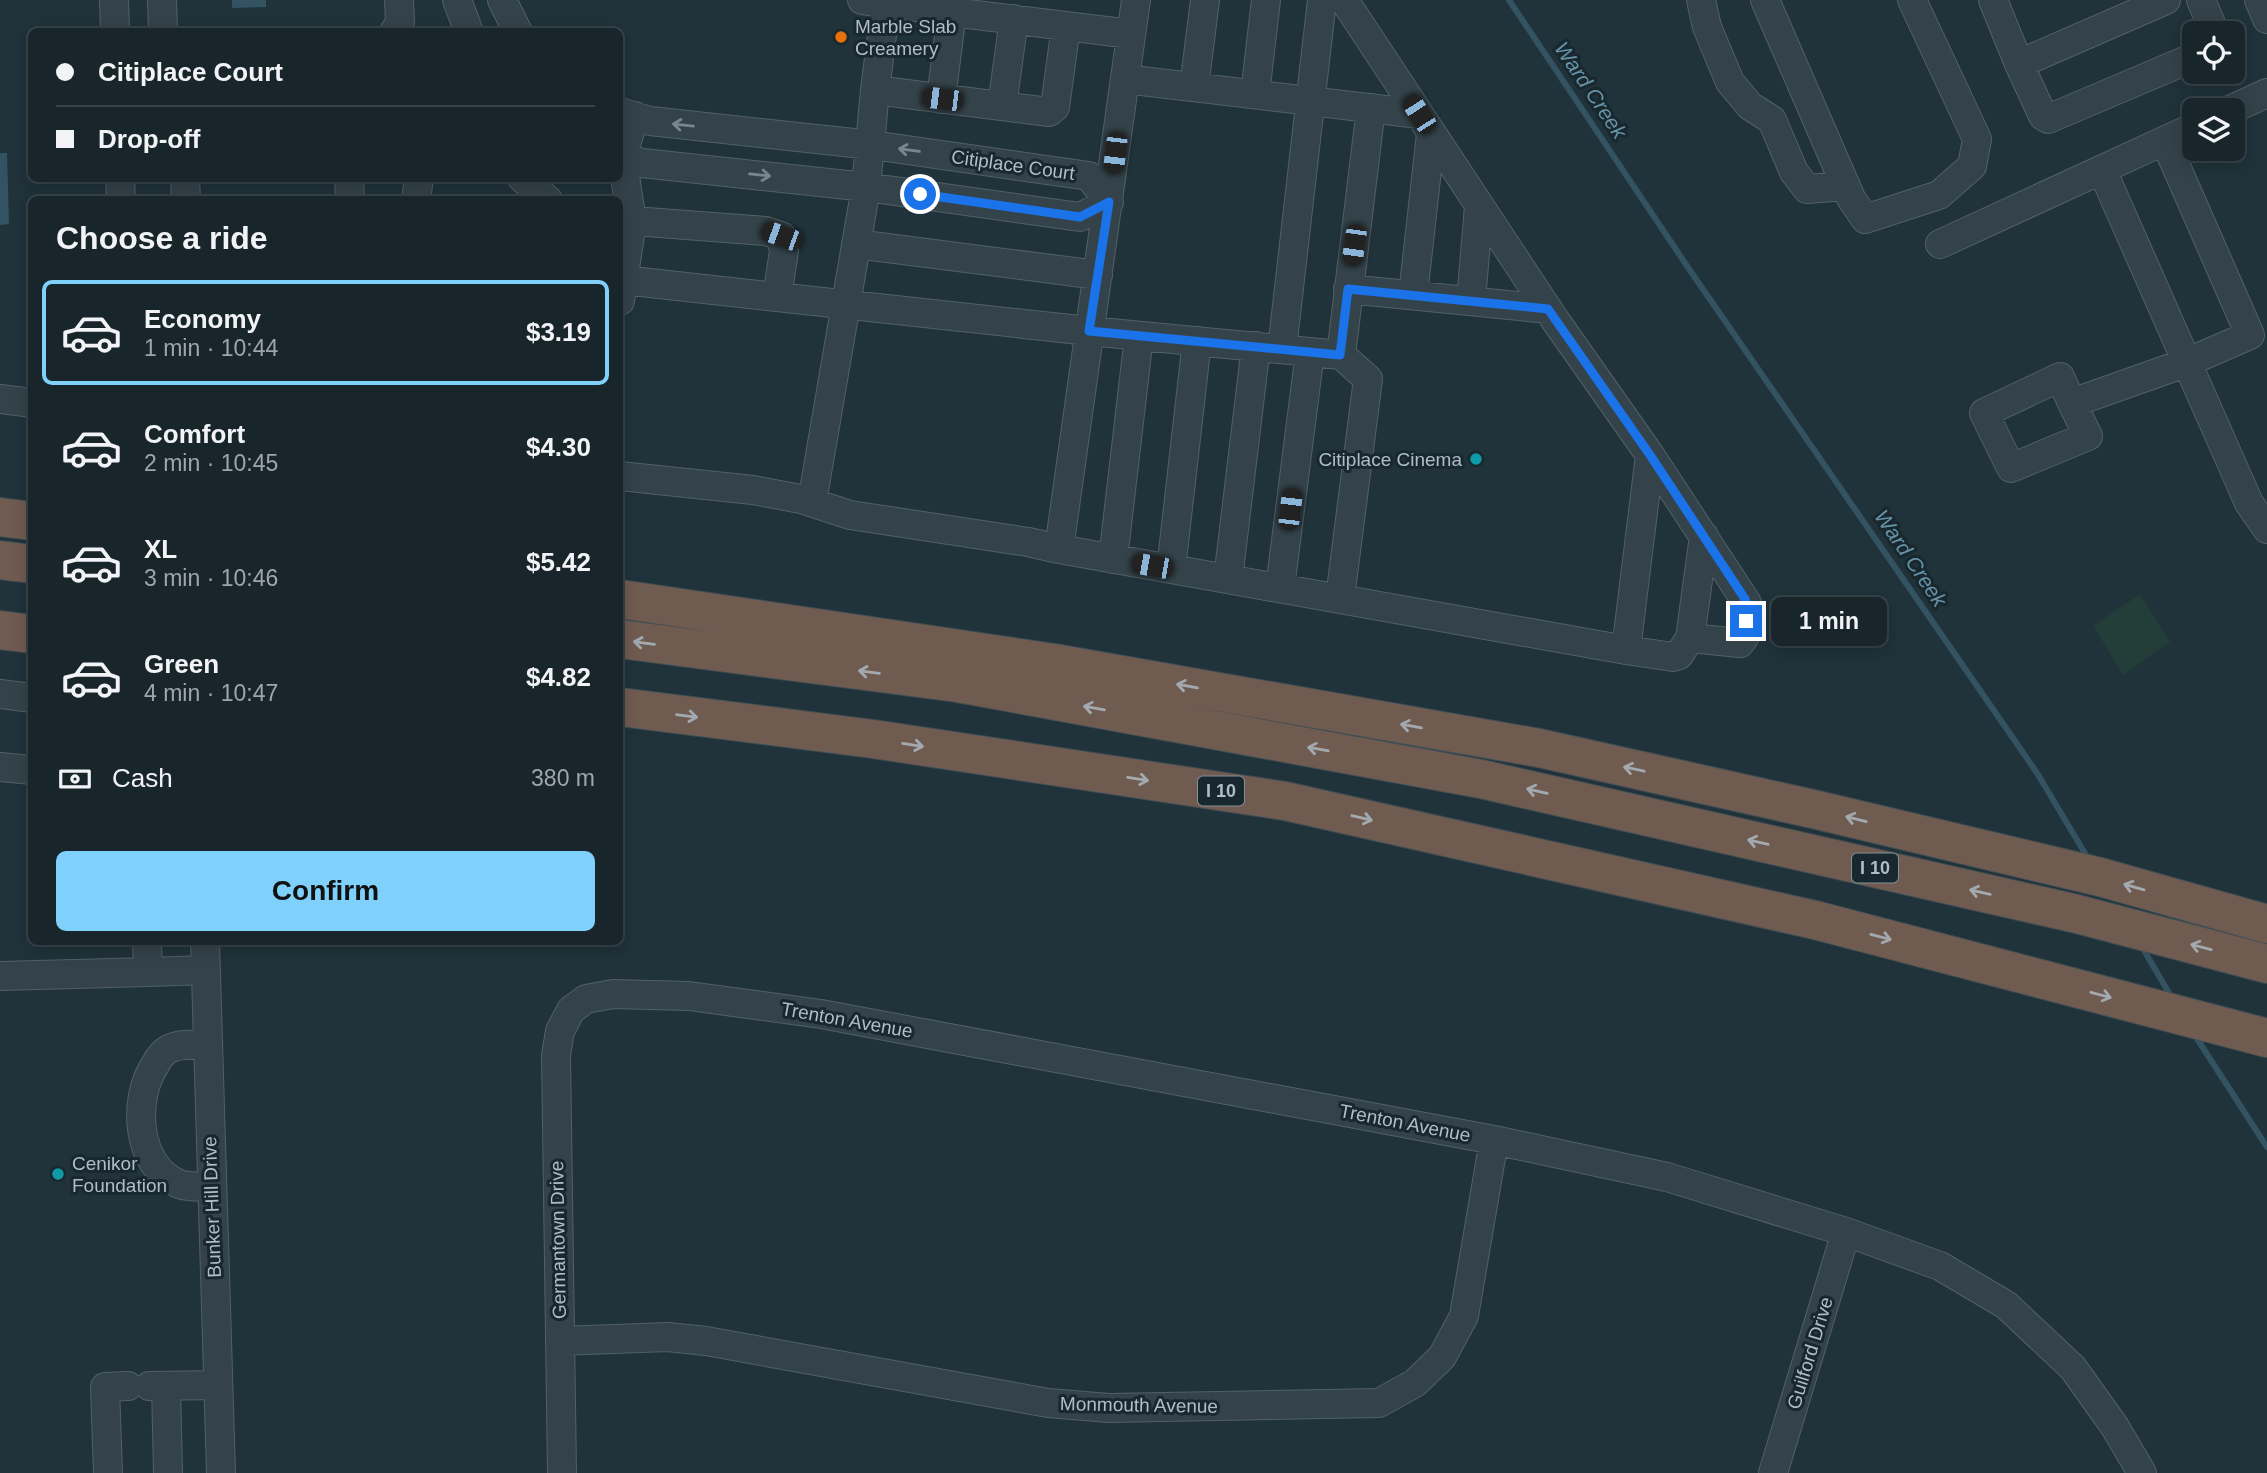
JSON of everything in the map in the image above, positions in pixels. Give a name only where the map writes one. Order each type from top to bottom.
[{"type":"highway","points":[[0,517],[28,521]]},
{"type":"highway","points":[[0,560],[28,564]]},
{"type":"highway","points":[[623,600],[1054,663],[1512,744],[1814,809],[2100,877],[2257,921]]},
{"type":"highway","points":[[0,630],[28,634]]},
{"type":"highway","name":"I 10","points":[[623,639],[958,683],[1481,779],[2077,914],[2267,964]]},
{"type":"highway","name":"I 10","points":[[623,707],[873,739],[1285,801],[1815,920],[2267,1038]]},
{"type":"street","points":[[114,0],[115,28]]},
{"type":"street","points":[[162,0],[163,28]]},
{"type":"street","points":[[396,28],[400,22],[399,0]]},
{"type":"street","points":[[457,0],[468,28]]},
{"type":"street","points":[[1059,549],[1136,0]]},
{"type":"street","points":[[1194,87],[1205,0]]},
{"type":"street","points":[[1255,94],[1266,0]]},
{"type":"street","points":[[1228,579],[1311,101],[1322,0]]},
{"type":"street","points":[[1344,0],[1479,206],[1650,455],[1747,603],[1745,636],[1740,643],[1690,638]]},
{"type":"street","points":[[1701,0],[1707,27],[1730,82],[1750,106],[1772,120],[1794,172],[1807,189],[1846,186]]},
{"type":"street","points":[[1765,0],[1846,186],[1866,219],[1939,195],[1972,166],[1977,139],[1912,0]]},
{"type":"street","points":[[1993,0],[2043,116],[2048,119],[2182,62]]},
{"type":"street","points":[[2019,64],[2166,0]]},
{"type":"street","points":[[2201,0],[2210,21]]},
{"type":"street","points":[[2259,0],[2267,19]]},
{"type":"street","points":[[812,502],[872,145],[878,1],[953,6],[1014,19],[1131,34]]},
{"type":"street","points":[[942,99],[953,6]]},
{"type":"street","points":[[1002,106],[1014,19]]},
{"type":"street","points":[[875,90],[1053,111],[1066,26]]},
{"type":"street","points":[[1125,79],[1371,108],[1425,124]]},
{"type":"street","points":[[2245,103],[2267,93]]},
{"type":"street","points":[[1340,355],[1371,108]]},
{"type":"street","points":[[623,143],[627,114]]},
{"type":"street","name":"Citiplace Court","points":[[627,114],[650,121],[872,145],[1089,176],[1109,202]]},
{"type":"street","points":[[1413,295],[1425,124]]},
{"type":"street","points":[[1940,244],[2182,133]]},
{"type":"street","points":[[2072,403],[2188,362],[2250,335],[2165,141]]},
{"type":"street","points":[[623,158],[642,163],[866,187],[1080,217],[1109,202]]},
{"type":"street","points":[[2102,170],[2249,503],[2264,520]]},
{"type":"street","points":[[527,182],[543,196]]},
{"type":"street","points":[[623,182],[626,221],[623,263]]},
{"type":"street","points":[[1471,301],[1479,206]]},
{"type":"street","points":[[626,221],[766,231],[781,236],[784,251],[777,297]]},
{"type":"street","points":[[856,244],[1098,275]]},
{"type":"street","points":[[1348,289],[1548,309]]},
{"type":"street","points":[[623,291],[777,297],[1340,355],[1368,379],[1340,598]]},
{"type":"street","points":[[1113,559],[1139,336]]},
{"type":"street","points":[[1171,569],[1197,341]]},
{"type":"street","points":[[1279,588],[1310,352]]},
{"type":"street","points":[[0,399],[28,402]]},
{"type":"street","points":[[1626,650],[1650,455]]},
{"type":"street","points":[[623,476],[753,490],[812,502],[850,515],[1028,542],[1673,657],[1679,655],[1690,638],[1704,536]]},
{"type":"street","points":[[0,694],[28,698]]},
{"type":"street","points":[[0,767],[28,770]]},
{"type":"street","points":[[147,945],[148,972]]},
{"type":"street","name":"Bunker Hill Drive","points":[[205,945],[220,1473]]},
{"type":"street","points":[[0,976],[205,970]]},
{"type":"street","name":"Trenton Avenue","points":[[570,1010],[586,999],[613,994],[689,996],[808,1012],[1494,1140],[1667,1177],[1846,1233],[1940,1266],[2006,1305],[2073,1368],[2115,1427],[2142,1473]]},
{"type":"street","name":"Germantown Drive","points":[[562,1473],[556,1055],[560,1031],[570,1010]]},
{"type":"street","points":[[207,1045],[169,1049],[160,1057],[144,1088],[140,1119],[153,1162],[168,1177],[187,1186],[212,1186]]},
{"type":"street","name":"Monmouth Avenue","points":[[560,1341],[668,1336],[1048,1403],[1109,1408],[1379,1403],[1415,1383],[1442,1357],[1464,1315],[1494,1140]]},
{"type":"street","name":"Guilford Drive","points":[[1773,1473],[1846,1233]]},
{"type":"street","points":[[89,1473],[108,1473],[105,1387],[218,1385]]},
{"type":"street","points":[[148,1386],[168,1473]]},
{"type":"green space","points":[[2140,594],[2170,642],[2123,675],[2093,626]]},
{"type":"water","points":[[232,0],[266,0],[266,7],[232,8]]},
{"type":"water","points":[[0,153],[7,153],[9,224],[0,225]]},
{"type":"waterway","name":"Ward Creek","points":[[1509,0],[1687,266],[2037,773],[2089,860]]},
{"type":"waterway","name":"Ward Creek","points":[[2142,947],[2172,998]]},
{"type":"waterway","name":"Ward Creek","points":[[2194,1034],[2267,1147]]},
{"type":"place","name":"Marble Slab Creamery","points":[[841,37]]},
{"type":"place","name":"Citiplace Cinema","points":[[1476,459]]},
{"type":"place","name":"Cenikor Foundation","points":[[58,1174]]},
{"type":"route","points":[[920,194],[1080,217],[1109,202],[1089,331],[1340,355],[1348,289],[1548,309],[1650,455],[1745,599],[1748,607],[1746,621]]}]
